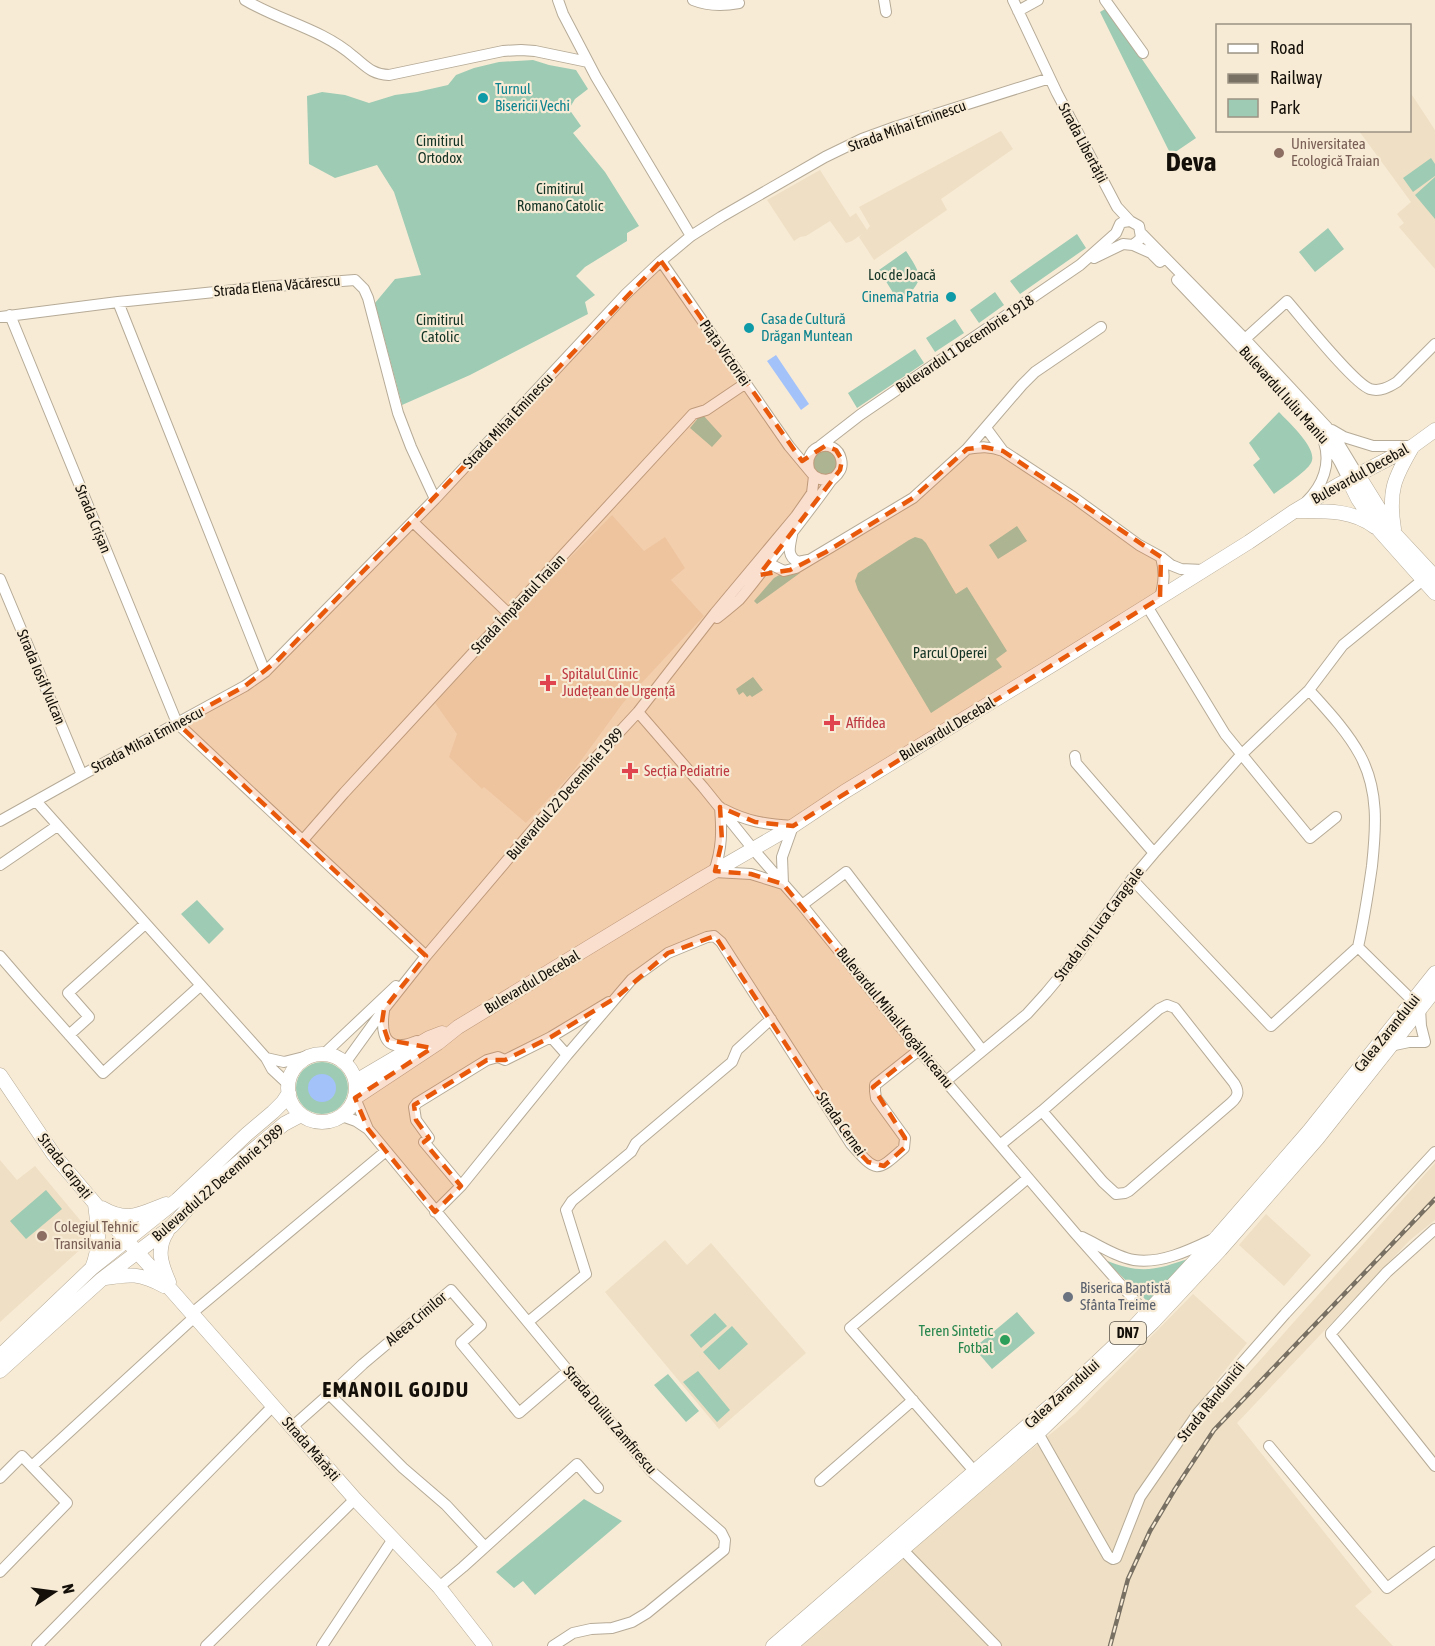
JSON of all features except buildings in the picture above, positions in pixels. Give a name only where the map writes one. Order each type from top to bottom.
[{"type":"main road","name":"Bulevardul Decebal","points":[[355,1098],[438,1043],[458,1027],[793,826],[844,792],[1160,598],[1293,512],[1413,446],[1435,430]]},
{"type":"main road","points":[[1394,533],[1391,495],[1398,472],[1413,446]]},
{"type":"main road","name":"Bulevardul Iuliu Maniu","points":[[1353,477],[1358,499],[1379,531],[1429,578]]},
{"type":"main road","name":"Bulevardul Iuliu Maniu","points":[[1353,477],[1429,578],[1435,592]]},
{"type":"main road","points":[[1293,512],[1339,513],[1359,518],[1379,531]]},
{"type":"main road","name":"Calea Zarandului","points":[[773,1646],[1038,1433],[1064,1409],[1150,1318],[1403,1022],[1417,1004],[1435,973]]},
{"type":"main road","name":"Calea Zarandului","points":[[1417,1004],[1435,990]]},
{"type":"main road","name":"Calea Zarandului","points":[[790,1646],[975,1472],[1150,1318],[1220,1250],[1317,1138],[1390,1046],[1403,1022]]},
{"type":"main road","name":"Bulevardul Decebal","points":[[356,1082],[429,1038],[458,1027]]},
{"type":"main road","points":[[318,1055],[332,1055],[345,1063],[352,1071],[356,1082],[355,1098],[348,1111],[330,1122],[317,1122],[301,1115],[295,1108],[288,1089],[296,1066],[318,1055]]},
{"type":"main road","name":"Strada Carpați","points":[[0,1075],[54,1155],[137,1253]]},
{"type":"main road","name":"Bulevardul 22 Decembrie 1989","points":[[0,1356],[92,1268],[177,1200],[283,1102],[288,1089]]},
{"type":"main road","name":"Bulevardul 22 Decembrie 1989","points":[[0,1371],[102,1279],[172,1226],[202,1193],[284,1124],[301,1115]]},
{"type":"main road","points":[[95,1204],[117,1215],[126,1216],[136,1215],[177,1200]]},
{"type":"main road","points":[[92,1268],[99,1242],[95,1204]]},
{"type":"main road","points":[[172,1226],[163,1240],[160,1254],[173,1292]]},
{"type":"main road","name":"Strada Mărăști","points":[[137,1253],[355,1499],[439,1587],[485,1646]]},
{"type":"main road","points":[[102,1279],[127,1275],[139,1276],[149,1278],[173,1292]]},
{"type":"street","points":[[246,0],[334,41],[377,74],[389,75],[503,51],[521,50],[588,62]]},
{"type":"street","points":[[558,0],[588,62],[692,236]]},
{"type":"street","points":[[693,0],[719,6],[739,3]]},
{"type":"street","points":[[884,0],[886,12]]},
{"type":"street","name":"Strada Libertății","points":[[1013,0],[1050,78],[1117,207],[1122,226]]},
{"type":"street","points":[[1018,11],[1038,0]]},
{"type":"street","points":[[1105,0],[1143,53]]},
{"type":"street","name":"Strada Mihai Eminescu","points":[[0,821],[245,686],[266,672],[435,499],[620,301],[661,261],[692,236],[825,158],[862,140],[895,127],[1050,78]]},
{"type":"street","points":[[1122,226],[1118,240],[1128,245]]},
{"type":"street","points":[[1122,226],[1139,226],[1141,233],[1139,240],[1080,265],[1122,226]]},
{"type":"street","name":"Bulevardul Iuliu Maniu","points":[[1141,233],[1245,339],[1324,430],[1340,463],[1353,477]]},
{"type":"street","name":"Bulevardul Iuliu Maniu","points":[[1128,245],[1151,253],[1324,430]]},
{"type":"street","name":"Piața Victoriei","points":[[661,261],[789,446],[811,472]]},
{"type":"street","name":"Bulevardul 1 Decembrie 1918","points":[[818,447],[849,423],[1080,265]]},
{"type":"street","name":"Strada Elena Văcărescu","points":[[5,316],[263,287],[355,280],[364,289],[368,298],[401,423],[435,499]]},
{"type":"street","points":[[1245,339],[1287,301],[1356,378],[1370,389],[1389,387],[1435,344]]},
{"type":"street","points":[[118,302],[266,672]]},
{"type":"street","name":"Strada Crișan","points":[[5,316],[177,723]]},
{"type":"street","points":[[768,563],[784,571],[796,568],[913,498],[967,450],[1035,372],[1101,327]]},
{"type":"street","name":"Strada Împăratul Traian","points":[[303,840],[693,414],[706,410],[746,383]]},
{"type":"street","points":[[818,447],[809,455],[811,472],[820,479],[833,478],[842,465],[840,454],[849,423]]},
{"type":"street","points":[[986,429],[1003,451]]},
{"type":"street","points":[[1293,512],[1309,499],[1322,482],[1327,461],[1324,430],[1373,446],[1413,446]]},
{"type":"street","points":[[789,446],[831,447],[840,454]]},
{"type":"street","points":[[967,450],[994,447],[1003,451],[1073,496],[1139,545],[1171,565],[1181,569],[1203,570]]},
{"type":"street","name":"Bulevardul 22 Decembrie 1989","points":[[702,630],[738,601],[768,563],[808,500],[814,486],[811,472]]},
{"type":"street","name":"Bulevardul 22 Decembrie 1989","points":[[345,1063],[426,956],[574,781],[638,712],[702,630],[778,545],[792,535],[833,478]]},
{"type":"street","points":[[413,522],[508,614]]},
{"type":"street","points":[[792,535],[789,549],[791,557],[798,562],[808,560]]},
{"type":"street","points":[[778,545],[779,562],[786,568],[796,568]]},
{"type":"street","points":[[1160,598],[1164,585],[1161,557]]},
{"type":"street","name":"Strada Ion Luca Caragiale","points":[[946,1082],[1027,1014],[1076,957],[1132,879],[1154,853],[1241,755],[1309,690],[1343,645],[1429,578]]},
{"type":"street","name":"Strada Iosif Vulcan","points":[[0,579],[82,775]]},
{"type":"street","points":[[1147,606],[1225,734],[1310,838],[1336,817]]},
{"type":"street","points":[[1132,879],[1271,1026],[1358,947],[1367,909],[1375,839],[1376,811],[1373,792],[1367,769],[1352,742],[1309,690]]},
{"type":"street","name":"Bulevardul Mihail Kogălniceanu","points":[[638,712],[802,905],[946,1082],[1150,1318]]},
{"type":"street","points":[[177,723],[426,956]]},
{"type":"street","points":[[1075,756],[1076,763],[1154,853]]},
{"type":"street","points":[[36,801],[266,1058],[288,1089]]},
{"type":"street","points":[[720,807],[742,818],[793,826],[782,857],[783,884],[750,873],[714,872],[722,840],[720,807]]},
{"type":"street","points":[[0,865],[57,826]]},
{"type":"street","points":[[802,905],[846,872],[982,1050]]},
{"type":"street","points":[[69,1035],[89,1017],[68,993],[145,924]]},
{"type":"street","name":"Strada Cernei","points":[[617,997],[632,979],[668,953],[714,936],[721,942],[851,1144],[868,1162],[876,1166],[884,1166],[904,1148],[905,1138],[876,1098],[875,1085],[919,1050]]},
{"type":"street","points":[[1358,947],[1417,1004],[1425,1042]]},
{"type":"street","points":[[0,956],[103,1073],[200,986]]},
{"type":"street","name":"Bulevardul 22 Decembrie 1989","points":[[318,1055],[426,956]]},
{"type":"street","points":[[461,1186],[424,1142],[429,1138],[416,1120],[414,1107],[423,1098],[487,1060],[498,1057],[504,1060],[551,1037],[617,997]]},
{"type":"street","points":[[435,1212],[461,1186],[617,997]]},
{"type":"street","points":[[1000,1145],[1159,1009],[1167,1005],[1175,1008],[1238,1090],[1236,1099],[1129,1191],[1116,1194],[1042,1111]]},
{"type":"street","points":[[384,1009],[383,1030],[392,1044],[401,1046],[429,1038]]},
{"type":"street","points":[[528,1323],[586,1274],[566,1210],[572,1201],[632,1152],[636,1143],[732,1062],[737,1050],[771,1019]]},
{"type":"street","points":[[1403,1022],[1413,1036],[1435,1050]]},
{"type":"street","points":[[551,1037],[567,1055]]},
{"type":"street","points":[[1390,1046],[1409,1042],[1425,1042]]},
{"type":"street","points":[[266,1058],[284,1062],[318,1055]]},
{"type":"street","points":[[355,1098],[368,1129]]},
{"type":"street","points":[[342,1116],[368,1129]]},
{"type":"street","name":"Strada Duiliu Zamfirescu","points":[[368,1129],[651,1471],[721,1532],[725,1540],[724,1550],[647,1613],[632,1622],[612,1628],[573,1633],[553,1646]]},
{"type":"street","points":[[32,1466],[194,1316],[386,1151]]},
{"type":"street","name":"Strada Rândunicii","points":[[1038,1433],[1108,1556],[1116,1558],[1140,1497],[1198,1413],[1285,1314],[1435,1152]]},
{"type":"street","points":[[975,1472],[850,1328],[1028,1178]]},
{"type":"street","points":[[1435,1246],[1432,1232],[1387,1272],[1332,1330],[1331,1335],[1435,1466]]},
{"type":"street","points":[[1075,1233],[1119,1255],[1142,1261],[1164,1258],[1217,1238]]},
{"type":"street","name":"Aleea Crinilor","points":[[292,1427],[451,1290],[481,1325],[461,1343],[519,1413],[568,1371]]},
{"type":"street","points":[[330,1395],[403,1468],[446,1506],[485,1547]]},
{"type":"street","points":[[820,1481],[913,1400]]},
{"type":"street","points":[[37,1646],[273,1406]]},
{"type":"street","points":[[1269,1446],[1387,1588],[1435,1551]]},
{"type":"street","points":[[0,1478],[22,1456],[67,1503],[0,1572]]},
{"type":"street","points":[[439,1587],[577,1464],[598,1488]]},
{"type":"street","points":[[206,1646],[355,1499]]},
{"type":"street","points":[[322,1646],[393,1539]]},
{"type":"street","points":[[898,1546],[996,1646]]},
{"type":"highlighted area","points":[[661,261],[802,461],[825,446],[836,450],[842,460],[840,470],[759,575],[790,570],[826,552],[913,498],[967,449],[984,447],[1003,451],[1161,557],[1160,598],[793,826],[755,822],[720,807],[722,841],[715,871],[751,874],[783,884],[919,1050],[873,1087],[905,1138],[904,1148],[884,1166],[868,1162],[851,1144],[715,936],[668,953],[617,997],[551,1037],[505,1060],[487,1060],[414,1105],[416,1120],[429,1138],[424,1142],[461,1186],[435,1212],[368,1129],[355,1098],[432,1048],[388,1040],[382,1022],[384,1009],[426,956],[177,723],[245,686],[277,661]]},
{"type":"shaded area","points":[[1411,94],[1435,130],[1435,269],[1399,227],[1404,223],[1397,214],[1411,202],[1360,132],[1411,132]]},
{"type":"shaded area","points":[[1001,131],[1013,149],[941,199],[947,210],[874,260],[859,237],[862,234],[846,243],[830,221],[794,241],[767,200],[820,170],[850,217],[856,213],[867,230],[870,226],[859,207]]},
{"type":"shaded area","name":"Spitalul Clinic Județean de Urgență","points":[[612,515],[644,551],[665,537],[685,568],[671,580],[704,616],[623,703],[572,773],[526,823],[484,787],[482,789],[449,757],[457,734],[435,703]]},
{"type":"shaded area","name":"Colegiul Tehnic Transilvania","points":[[0,1160],[17,1180],[35,1166],[85,1226],[83,1247],[0,1322]]},
{"type":"shaded area","points":[[1435,1163],[1435,1220],[1410,1240],[1237,1423],[1372,1592],[1355,1606],[1393,1646],[794,1646],[862,1587],[1075,1414],[1193,1294],[1247,1343],[1210,1389],[1222,1403]]},
{"type":"shaded area","points":[[1266,1214],[1311,1255],[1284,1286],[1239,1245]]},
{"type":"shaded area","points":[[665,1240],[687,1265],[711,1243],[806,1353],[719,1429],[605,1292]]},
{"type":"green space","points":[[1107,8],[1196,138],[1171,155],[1100,12]]},
{"type":"green space","points":[[533,60],[576,70],[588,89],[575,99],[569,109],[581,126],[573,133],[605,172],[639,226],[627,233],[627,241],[585,267],[576,276],[595,295],[585,302],[588,314],[470,375],[402,405],[375,303],[395,279],[421,275],[394,192],[377,165],[335,178],[309,164],[307,96],[322,92],[345,95],[369,103],[395,95],[448,85],[456,75],[474,68],[499,62]]},
{"type":"green space","points":[[1431,158],[1435,164],[1435,176],[1413,192],[1403,178]]},
{"type":"green space","points":[[1435,177],[1435,219],[1415,195]]},
{"type":"green space","points":[[1328,228],[1344,249],[1315,272],[1299,252]]},
{"type":"green space","points":[[1077,234],[1086,248],[1020,294],[1010,281]]},
{"type":"green space","name":"Loc de Joacă","points":[[906,251],[919,274],[919,279],[900,304],[879,270]]},
{"type":"green space","points":[[995,292],[1004,305],[979,323],[970,310]]},
{"type":"green space","points":[[955,319],[964,333],[935,352],[926,338]]},
{"type":"green space","points":[[915,349],[924,363],[857,408],[848,393]]},
{"type":"green space","points":[[1279,412],[1307,443],[1312,457],[1311,463],[1305,470],[1274,494],[1253,465],[1260,459],[1249,443]]},
{"type":"green space","points":[[703,415],[722,436],[712,447],[690,428]]},
{"type":"green space","points":[[824,449],[835,454],[838,467],[829,476],[816,473],[813,464],[814,457]]},
{"type":"green space","points":[[1017,526],[1027,541],[998,559],[989,545]]},
{"type":"green space","name":"Parcul Operei","points":[[915,537],[926,543],[956,594],[967,587],[1007,651],[996,659],[1002,667],[931,713],[858,590],[855,581],[858,573]]},
{"type":"green space","points":[[800,573],[757,604],[754,601],[774,578],[781,574]]},
{"type":"green space","points":[[753,677],[763,690],[752,697],[750,695],[747,697],[743,692],[739,695],[736,689]]},
{"type":"green space","points":[[197,900],[224,929],[209,944],[181,914]]},
{"type":"green space","points":[[322,1062],[332,1064],[340,1070],[346,1078],[348,1088],[346,1098],[340,1106],[332,1112],[322,1114],[312,1112],[304,1106],[298,1098],[296,1088],[298,1078],[304,1070],[312,1064]]},
{"type":"green space","points":[[46,1190],[62,1209],[26,1239],[10,1221]]},
{"type":"green space","points":[[1193,1257],[1148,1302],[1105,1260],[1129,1268],[1149,1269]]},
{"type":"green space","name":"Teren Sintetic Fotbal","points":[[1017,1312],[1035,1333],[992,1369],[974,1348]]},
{"type":"green space","points":[[715,1313],[727,1326],[701,1348],[690,1335]]},
{"type":"green space","points":[[732,1326],[748,1344],[719,1370],[703,1352]]},
{"type":"green space","points":[[698,1371],[730,1410],[717,1422],[683,1382]]},
{"type":"green space","points":[[668,1374],[699,1411],[686,1422],[654,1385]]},
{"type":"green space","points":[[584,1499],[622,1521],[535,1595],[523,1581],[514,1588],[496,1572]]},
{"type":"water","points":[[776,355],[809,404],[801,410],[767,361]]},
{"type":"water","points":[[322,1074],[332,1078],[336,1088],[332,1098],[322,1102],[312,1098],[308,1088],[312,1078]]},
{"type":"railway","points":[[1110,1646],[1128,1579],[1150,1531],[1214,1430],[1435,1199]]},
{"type":"place","name":"Turnul Bisericii Vechi","points":[[483,98]]},
{"type":"place","name":"Universitatea Ecologică Traian","points":[[1279,153]]},
{"type":"place","name":"Cinema Patria","points":[[951,297]]},
{"type":"place","name":"Casa de Cultură Drăgan Muntean","points":[[749,328]]},
{"type":"place","name":"Spitalul Clinic Județean de Urgență","points":[[548,683]]},
{"type":"place","name":"Affidea","points":[[832,723]]},
{"type":"place","name":"Secția Pediatrie","points":[[630,771]]},
{"type":"place","name":"Colegiul Tehnic Transilvania","points":[[42,1236]]},
{"type":"place","name":"Biserica Baptistă Sfânta Treime","points":[[1068,1297]]},
{"type":"place","name":"Teren Sintetic Fotbal","points":[[1005,1340]]},
{"type":"district","name":"Deva","points":[[1191,162]]},
{"type":"district","name":"EMANOIL GOJDU","points":[[396,1390]]},
{"type":"park label","name":"Cimitirul Ortodox","points":[[440,150]]},
{"type":"park label","name":"Cimitirul Romano Catolic","points":[[560,198]]},
{"type":"park label","name":"Cimitirul Catolic","points":[[440,328]]}]
